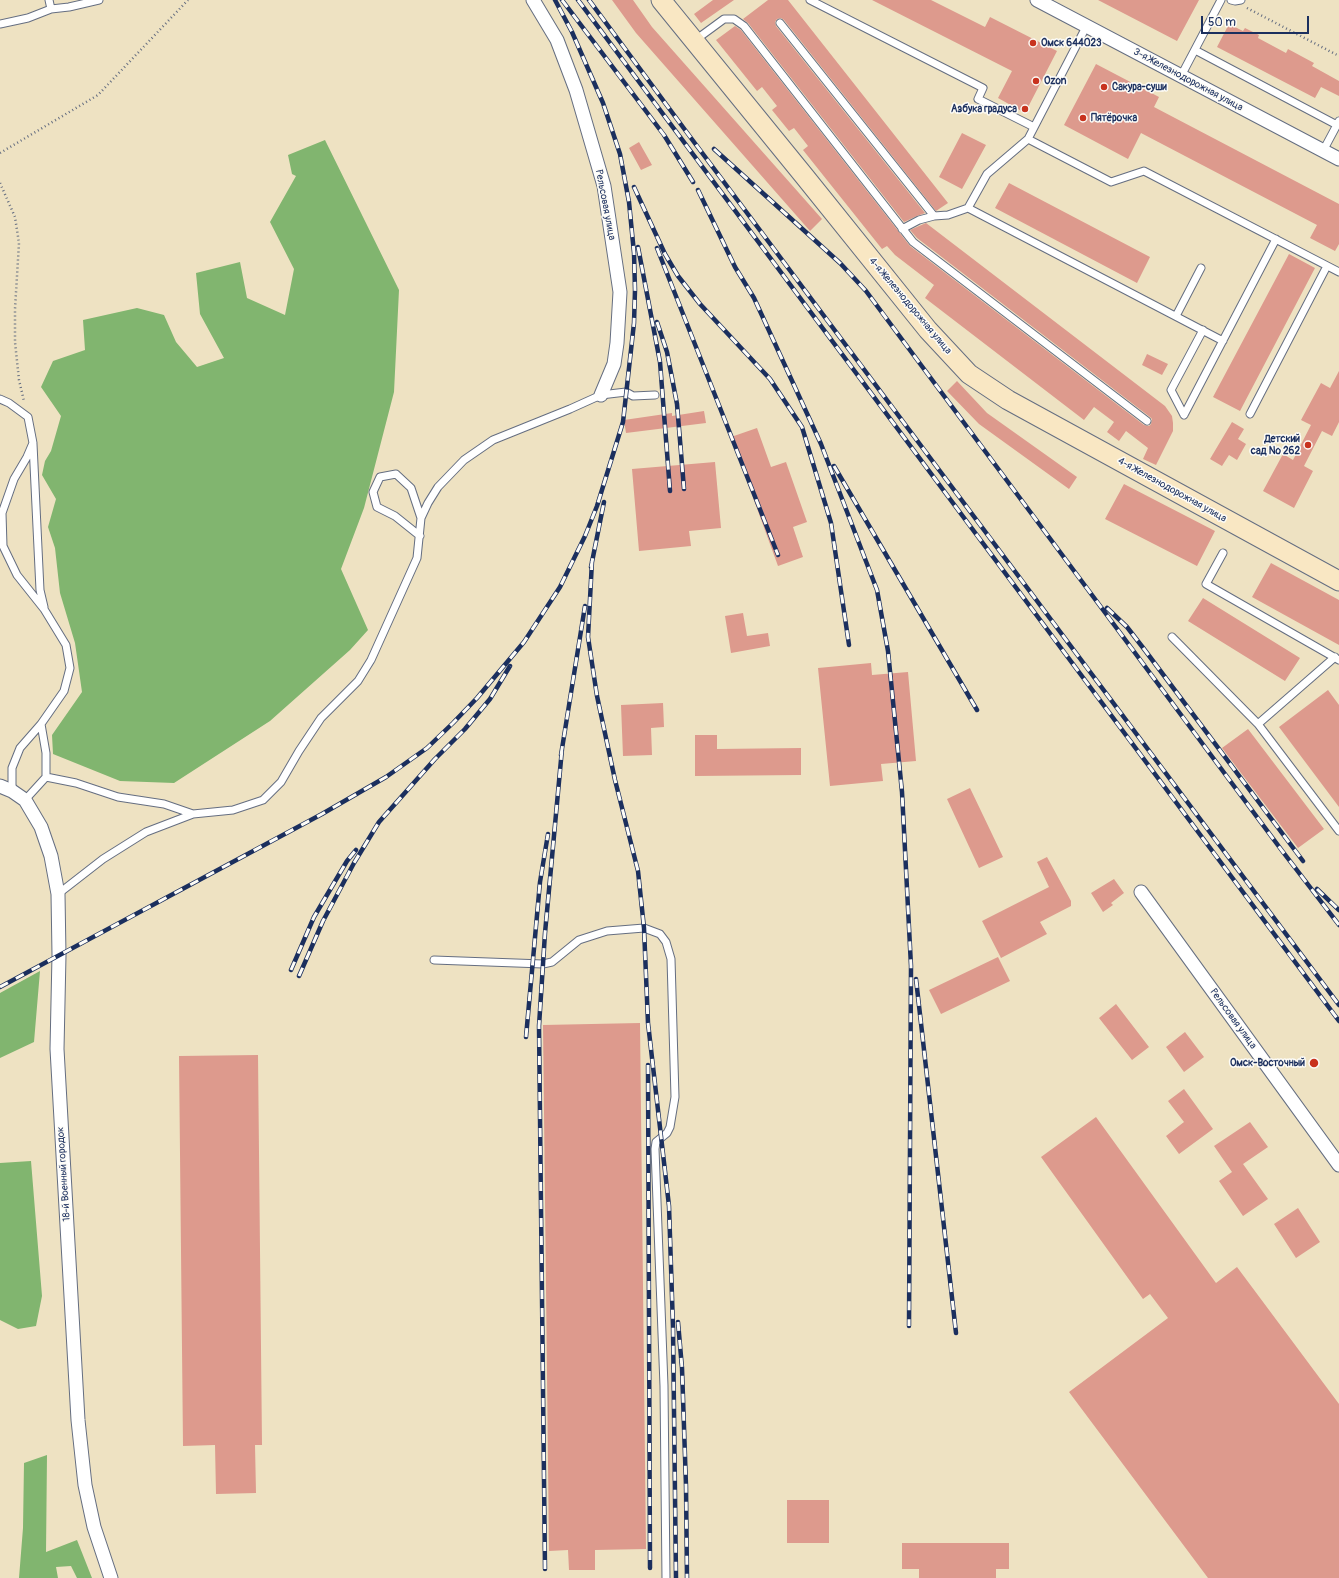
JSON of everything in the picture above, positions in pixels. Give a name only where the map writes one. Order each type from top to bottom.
[{"type":"main road","name":"4-я Железнодорожная улица","points":[[661,0],[928,330],[969,374],[1008,400],[1339,581]]},
{"type":"street","name":"Рельсовая улица","points":[[533,0],[557,40],[573,83],[604,186],[620,292],[617,343],[614,364],[601,395]]},
{"type":"street","name":"3-я Железнодорожная улица","points":[[1037,0],[1339,159]]},
{"type":"street","name":"18-й Военный городок","points":[[6,789],[25,800],[41,826],[51,856],[58,894],[59,955],[57,1049],[78,1420],[85,1485],[94,1527],[111,1578]]},
{"type":"street","name":"Рельсовая улица","points":[[1141,892],[1339,1165]]},
{"type":"lane","points":[[49,0],[51,9]]},
{"type":"lane","points":[[0,24],[28,18],[51,9],[69,7],[98,0]]},
{"type":"lane","points":[[810,0],[983,88],[978,99],[1034,127]]},
{"type":"lane","points":[[1181,76],[1221,0]]},
{"type":"lane","points":[[694,41],[724,19],[734,19],[744,26],[913,242],[1146,421]]},
{"type":"lane","points":[[780,23],[934,216]]},
{"type":"lane","points":[[902,229],[919,220],[934,216],[948,215],[968,208],[986,174],[1028,139],[1086,27]]},
{"type":"lane","points":[[1195,50],[1338,123],[1323,151]]},
{"type":"lane","points":[[1028,139],[1111,182],[1144,171],[1339,272]]},
{"type":"lane","points":[[968,208],[1223,341]]},
{"type":"lane","points":[[1203,330],[1171,390],[1184,415],[1276,239]]},
{"type":"lane","points":[[1250,414],[1327,266]]},
{"type":"lane","points":[[1176,316],[1201,268]]},
{"type":"lane","points":[[421,518],[438,487],[464,460],[493,440],[601,395],[626,392],[633,396],[654,395]]},
{"type":"lane","points":[[0,399],[9,403],[28,417],[33,443],[40,590],[44,609]]},
{"type":"lane","points":[[6,789],[20,748],[41,724],[64,691],[70,668],[66,646],[44,609],[17,575],[3,546],[2,513],[14,478],[27,457],[33,443]]},
{"type":"lane","points":[[58,894],[103,859],[146,832],[193,814],[234,810],[263,800],[281,782],[321,718],[358,681],[370,660],[417,558],[420,536],[421,518],[411,488],[396,474],[380,477],[373,492],[377,507],[395,516],[420,536]]},
{"type":"lane","points":[[1223,553],[1206,584],[1337,659],[1258,724]]},
{"type":"lane","points":[[1172,637],[1258,724],[1339,831]]},
{"type":"lane","points":[[25,800],[46,777],[46,753],[41,724]]},
{"type":"lane","points":[[46,777],[76,783],[118,796],[164,804],[193,814]]},
{"type":"lane","points":[[434,960],[543,964],[552,962],[579,940],[607,931],[644,928],[660,934],[666,942],[671,959],[675,1097],[670,1127],[667,1133],[656,1142],[655,1149],[664,1386],[666,1578]]},
{"type":"path","points":[[0,153],[98,95],[188,0]]},
{"type":"path","points":[[1235,0],[1339,56]]},
{"type":"path","points":[[0,183],[15,217],[19,243],[15,309],[15,342],[19,380],[28,417]]},
{"type":"green space","points":[[325,140],[399,290],[394,392],[364,508],[341,569],[368,630],[350,650],[270,721],[174,783],[120,781],[53,754],[52,735],[82,692],[75,643],[60,593],[55,548],[48,527],[56,499],[42,475],[45,461],[51,451],[61,416],[41,387],[53,361],[85,350],[83,320],[137,308],[164,315],[176,342],[197,367],[224,358],[200,314],[196,273],[240,262],[247,298],[285,315],[294,269],[270,222],[296,176],[292,174],[288,155]]},
{"type":"green space","points":[[40,971],[34,1042],[0,1058],[0,993]]},
{"type":"green space","points":[[31,1161],[42,1296],[36,1326],[18,1329],[0,1320],[0,1163]]},
{"type":"green space","points":[[47,1455],[46,1552],[77,1540],[92,1578],[77,1578],[71,1566],[56,1567],[58,1578],[19,1578],[23,1528],[24,1463]]},
{"type":"building","points":[[612,0],[633,0],[652,27],[822,219],[810,231],[636,33]]},
{"type":"building","points":[[713,0],[734,0],[701,23],[694,14]]},
{"type":"building","points":[[768,0],[788,0],[948,203],[936,211],[784,20],[781,18],[777,19],[775,22],[776,26],[925,213],[904,222],[748,23],[743,19]]},
{"type":"building","points":[[872,0],[931,0],[985,27],[990,17],[1057,51],[1025,113],[998,98],[1012,71]]},
{"type":"building","points":[[1098,0],[1199,0],[1177,41]]},
{"type":"building","points":[[1229,24],[1243,31],[1245,28],[1259,35],[1258,38],[1286,53],[1288,49],[1314,63],[1312,66],[1339,81],[1339,96],[1321,87],[1315,98],[1217,47]]},
{"type":"building","points":[[735,26],[741,30],[910,246],[1144,425],[1149,426],[1151,424],[1152,419],[1150,417],[917,238],[910,230],[926,223],[1165,406],[1172,416],[1173,431],[1156,465],[1143,459],[1148,448],[1126,431],[1119,441],[1107,432],[1114,422],[1094,407],[1084,420],[925,298],[934,285],[895,255],[887,246],[882,249],[803,150],[808,146],[794,128],[789,131],[772,110],[777,106],[762,87],[757,91],[716,40]]},
{"type":"building","points":[[1096,64],[1159,97],[1154,107],[1339,204],[1339,244],[1335,251],[1310,238],[1317,225],[1141,133],[1128,159],[1064,125]]},
{"type":"building","points":[[962,133],[986,145],[962,189],[939,177]]},
{"type":"building","points":[[639,142],[652,165],[641,170],[629,148]]},
{"type":"building","points":[[1009,183],[1150,257],[1137,283],[995,208]]},
{"type":"building","points":[[1289,254],[1315,268],[1240,411],[1213,397]]},
{"type":"building","points":[[1147,354],[1168,364],[1162,375],[1142,365]]},
{"type":"building","name":"Детский сад № 262","points":[[1339,371],[1339,422],[1332,436],[1322,431],[1304,466],[1313,471],[1294,508],[1263,491],[1283,454],[1293,460],[1311,425],[1301,420],[1321,383],[1330,388]]},
{"type":"building","points":[[957,381],[987,413],[1077,477],[1069,489],[979,424],[947,391]]},
{"type":"building","points":[[704,411],[706,423],[626,433],[624,420],[672,413],[672,416]]},
{"type":"building","points":[[1232,422],[1244,429],[1238,439],[1246,444],[1237,460],[1229,455],[1222,466],[1210,459]]},
{"type":"building","points":[[757,428],[771,467],[786,462],[807,522],[793,527],[803,557],[778,566],[731,437]]},
{"type":"building","points":[[715,462],[721,528],[689,531],[691,546],[639,551],[632,469]]},
{"type":"building","points":[[1124,484],[1215,531],[1197,566],[1105,519]]},
{"type":"building","points":[[1271,563],[1339,600],[1339,645],[1252,597]]},
{"type":"building","points":[[1203,598],[1300,658],[1285,681],[1188,621]]},
{"type":"building","points":[[743,613],[747,636],[768,633],[770,646],[731,653],[725,616]]},
{"type":"building","points":[[871,663],[872,675],[908,672],[916,761],[881,764],[883,781],[830,786],[818,668]]},
{"type":"building","points":[[1328,690],[1339,705],[1339,807],[1279,727]]},
{"type":"building","points":[[663,703],[664,727],[651,728],[652,755],[623,756],[621,705]]},
{"type":"building","points":[[1248,729],[1324,829],[1298,848],[1222,748]]},
{"type":"building","points":[[695,735],[717,735],[717,749],[801,748],[801,775],[695,776]]},
{"type":"building","points":[[970,788],[1003,857],[979,868],[947,799]]},
{"type":"building","points":[[1047,857],[1071,901],[1071,906],[1040,922],[1047,934],[1001,958],[982,921],[1049,887],[1037,862]]},
{"type":"building","points":[[1114,879],[1124,893],[1111,903],[1113,905],[1103,912],[1091,893]]},
{"type":"building","points":[[998,957],[1010,981],[941,1014],[929,990]]},
{"type":"building","points":[[1116,1004],[1149,1047],[1132,1060],[1099,1018]]},
{"type":"building","points":[[640,1023],[646,1549],[595,1550],[595,1570],[569,1570],[568,1550],[549,1551],[543,1025]]},
{"type":"building","points":[[1185,1032],[1204,1057],[1184,1072],[1166,1047]]},
{"type":"building","points":[[258,1055],[262,1445],[255,1445],[256,1493],[216,1494],[215,1445],[183,1446],[179,1056]]},
{"type":"building","points":[[1184,1089],[1213,1129],[1179,1154],[1166,1136],[1184,1122],[1168,1101]]},
{"type":"building","points":[[1096,1117],[1216,1283],[1237,1267],[1339,1404],[1339,1578],[1208,1578],[1069,1392],[1168,1318],[1150,1294],[1143,1299],[1041,1157]]},
{"type":"building","points":[[1250,1122],[1268,1147],[1243,1164],[1268,1199],[1243,1216],[1219,1181],[1232,1172],[1214,1146]]},
{"type":"building","points":[[1298,1208],[1320,1242],[1296,1258],[1274,1224]]},
{"type":"building","points":[[787,1500],[829,1500],[829,1543],[787,1543]]},
{"type":"building","points":[[902,1543],[1009,1543],[1009,1569],[996,1569],[996,1578],[919,1578],[919,1569],[902,1569]]},
{"type":"railway","points":[[0,987],[322,814],[386,777],[427,748],[477,698],[524,642],[560,587],[585,536],[597,506],[623,422],[634,323],[635,290],[634,253],[629,202],[620,154],[603,103],[572,32],[555,0]]},
{"type":"railway","points":[[562,0],[664,135],[693,182]]},
{"type":"railway","points":[[578,0],[1339,1021]]},
{"type":"railway","points":[[589,0],[1339,1005]]},
{"type":"railway","points":[[714,149],[840,263],[866,291],[1283,852],[1339,925]]},
{"type":"railway","points":[[634,187],[665,254],[678,276],[700,304],[770,379],[802,427],[831,523],[849,645]]},
{"type":"railway","points":[[698,190],[735,267],[754,298],[821,444],[877,590],[888,651],[902,792],[911,966],[909,1326]]},
{"type":"railway","points":[[638,247],[660,362],[670,491]]},
{"type":"railway","points":[[657,248],[778,555]]},
{"type":"railway","points":[[657,322],[667,352],[677,404],[684,489]]},
{"type":"railway","points":[[834,466],[977,710]]},
{"type":"railway","points":[[591,567],[604,502]]},
{"type":"railway","points":[[592,561],[588,637],[597,696],[615,780],[638,871],[644,928],[648,1023],[669,1206],[673,1327],[676,1578]]},
{"type":"railway","points":[[561,755],[585,606]]},
{"type":"railway","points":[[1107,608],[1127,627],[1303,861]]},
{"type":"railway","points":[[299,976],[323,921],[354,863],[379,822],[435,759],[465,729],[490,699],[510,666]]},
{"type":"railway","points":[[545,1569],[539,1026],[545,933],[562,749]]},
{"type":"railway","points":[[526,1037],[540,882],[548,834]]},
{"type":"railway","points":[[291,970],[314,917],[347,861],[356,850]]},
{"type":"railway","points":[[1317,889],[1339,910]]},
{"type":"railway","points":[[916,979],[956,1333]]},
{"type":"railway","points":[[648,1065],[650,1568]]},
{"type":"railway","points":[[678,1322],[682,1368],[687,1578]]},
{"type":"place","name":"Омск 644023","points":[[1033,43]]},
{"type":"place","name":"Ozon","points":[[1036,81]]},
{"type":"place","name":"Сакура-суши","points":[[1104,87]]},
{"type":"place","name":"Азбука градуса","points":[[1025,109]]},
{"type":"place","name":"Пятёрочка","points":[[1083,118]]},
{"type":"place","name":"Детский сад № 262","points":[[1308,445]]},
{"type":"place","name":"Омск-Восточный","points":[[1314,1063]]}]
